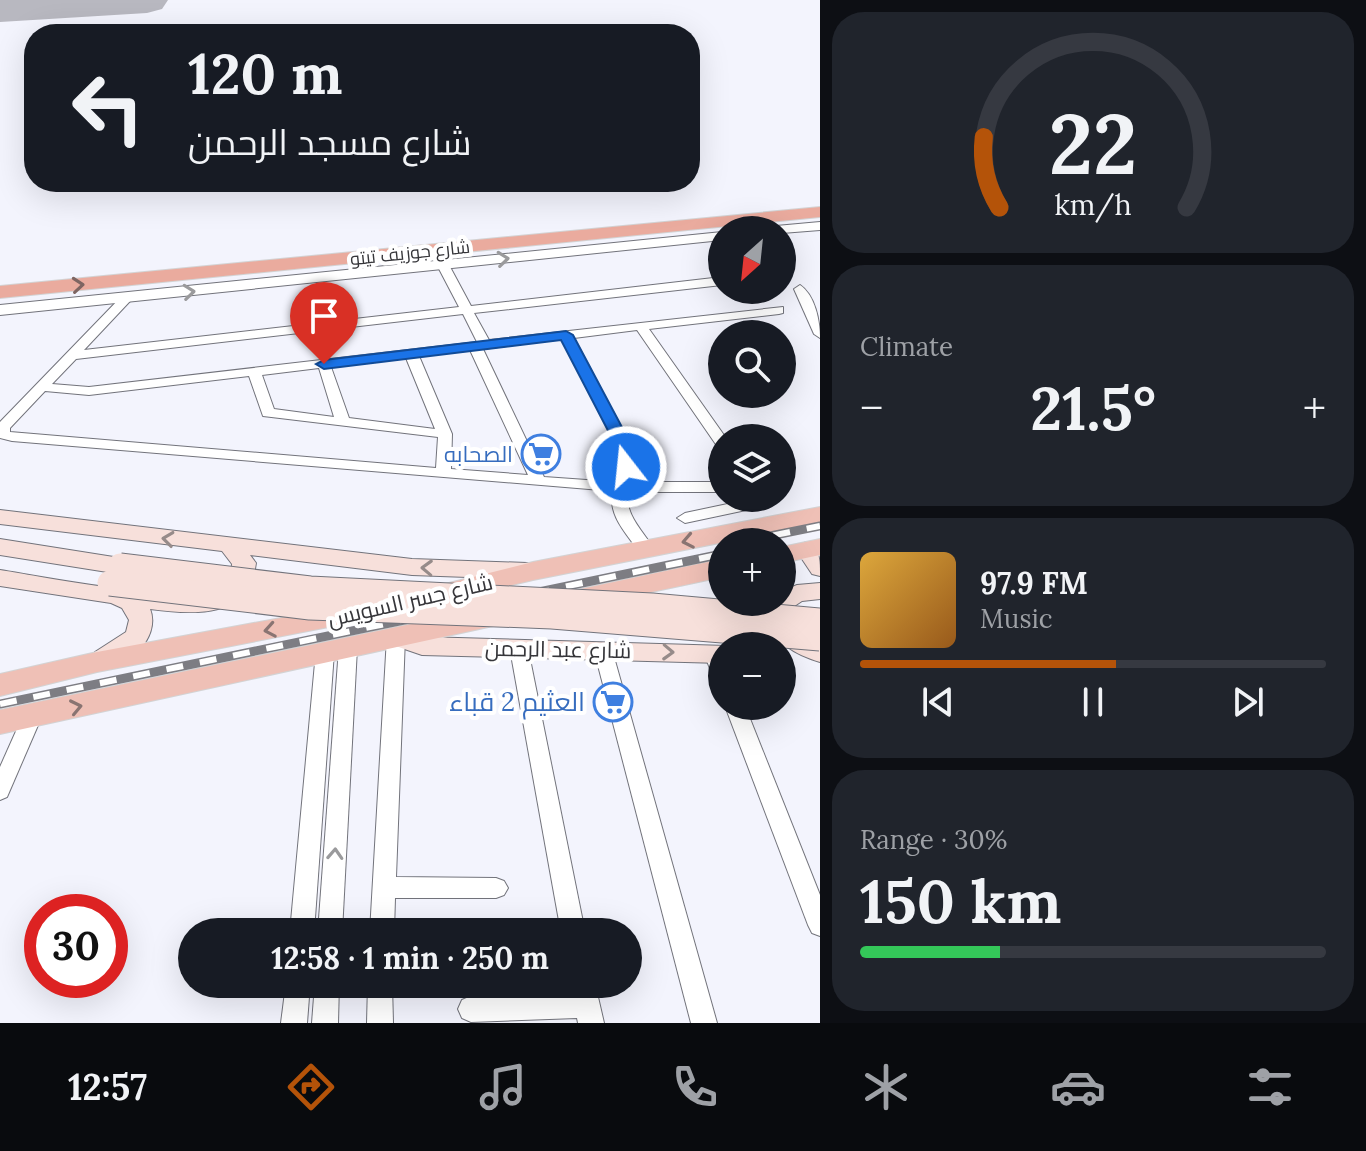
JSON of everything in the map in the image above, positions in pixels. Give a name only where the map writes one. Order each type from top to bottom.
[{"type":"highway","name":"شارع جوزيف تيتو","points":[[0,274],[820,195]]},
{"type":"highway","name":"شارع جوزيف تيتو","points":[[0,292],[820,212]]},
{"type":"main road","name":"شارع جسر السويس","points":[[0,685],[97,662],[338,618],[533,571],[820,515]]},
{"type":"main road","points":[[0,517],[412,567],[533,571]]},
{"type":"main road","points":[[0,547],[116,582],[180,606],[200,605],[219,599],[234,589],[243,576],[244,563],[231,547]]},
{"type":"main road","points":[[0,565],[310,607],[552,616],[820,638]]},
{"type":"main road","name":"شارع جسر السويس","points":[[0,722],[708,571]]},
{"type":"main road","points":[[0,578],[652,606],[820,621]]},
{"type":"main road","points":[[97,662],[126,648],[141,627],[142,617],[137,607],[116,582]]},
{"type":"main road","points":[[796,594],[820,591]]},
{"type":"main road","points":[[778,616],[786,633],[804,647],[820,654]]},
{"type":"main road","name":"شارع عبد الرحمن","points":[[396,637],[422,646],[603,650],[708,660]]},
{"type":"main road","points":[[796,655],[820,654]]},
{"type":"street","points":[[796,228],[820,226]]},
{"type":"street","points":[[0,310],[708,237]]},
{"type":"street","points":[[443,265],[467,310],[538,481]]},
{"type":"street","points":[[73,355],[708,283]]},
{"type":"street","points":[[800,289],[820,334]]},
{"type":"street","points":[[126,299],[3,427],[3,434],[27,439],[538,481],[620,487],[708,487]]},
{"type":"street","points":[[42,387],[89,391],[779,310]]},
{"type":"street","points":[[640,326],[709,424]]},
{"type":"street","points":[[566,335],[624,446],[626,467],[617,495],[620,511],[646,549]]},
{"type":"street","points":[[411,354],[445,434],[443,472]]},
{"type":"street","points":[[324,364],[343,422]]},
{"type":"street","points":[[255,373],[268,413],[445,434]]},
{"type":"street","points":[[685,518],[710,512]]},
{"type":"street","points":[[776,512],[785,522]]},
{"type":"street","points":[[382,918],[396,637]]},
{"type":"street","points":[[519,649],[570,918]]},
{"type":"street","points":[[304,918],[336,650]]},
{"type":"street","points":[[603,650],[704,1023]]},
{"type":"street","points":[[330,918],[332,702]]},
{"type":"street","points":[[0,791],[32,716]]},
{"type":"street","points":[[740,720],[820,925]]},
{"type":"street","points":[[383,887],[496,888]]},
{"type":"street","points":[[294,1023],[297,998]]},
{"type":"street","points":[[325,1023],[326,998]]},
{"type":"street","points":[[380,998],[380,1023]]},
{"type":"street","points":[[471,1009],[587,1004]]},
{"type":"runway","points":[[0,9],[147,0]]},
{"type":"railway","points":[[796,531],[820,526]]},
{"type":"railway","points":[[0,704],[708,557]]},
{"type":"place","name":"الصحابه","points":[[541,454]]},
{"type":"place","name":"العثيم 2 قباء","points":[[613,702]]},
{"type":"route","points":[[324,364],[566,335],[624,446],[626,467]]}]
